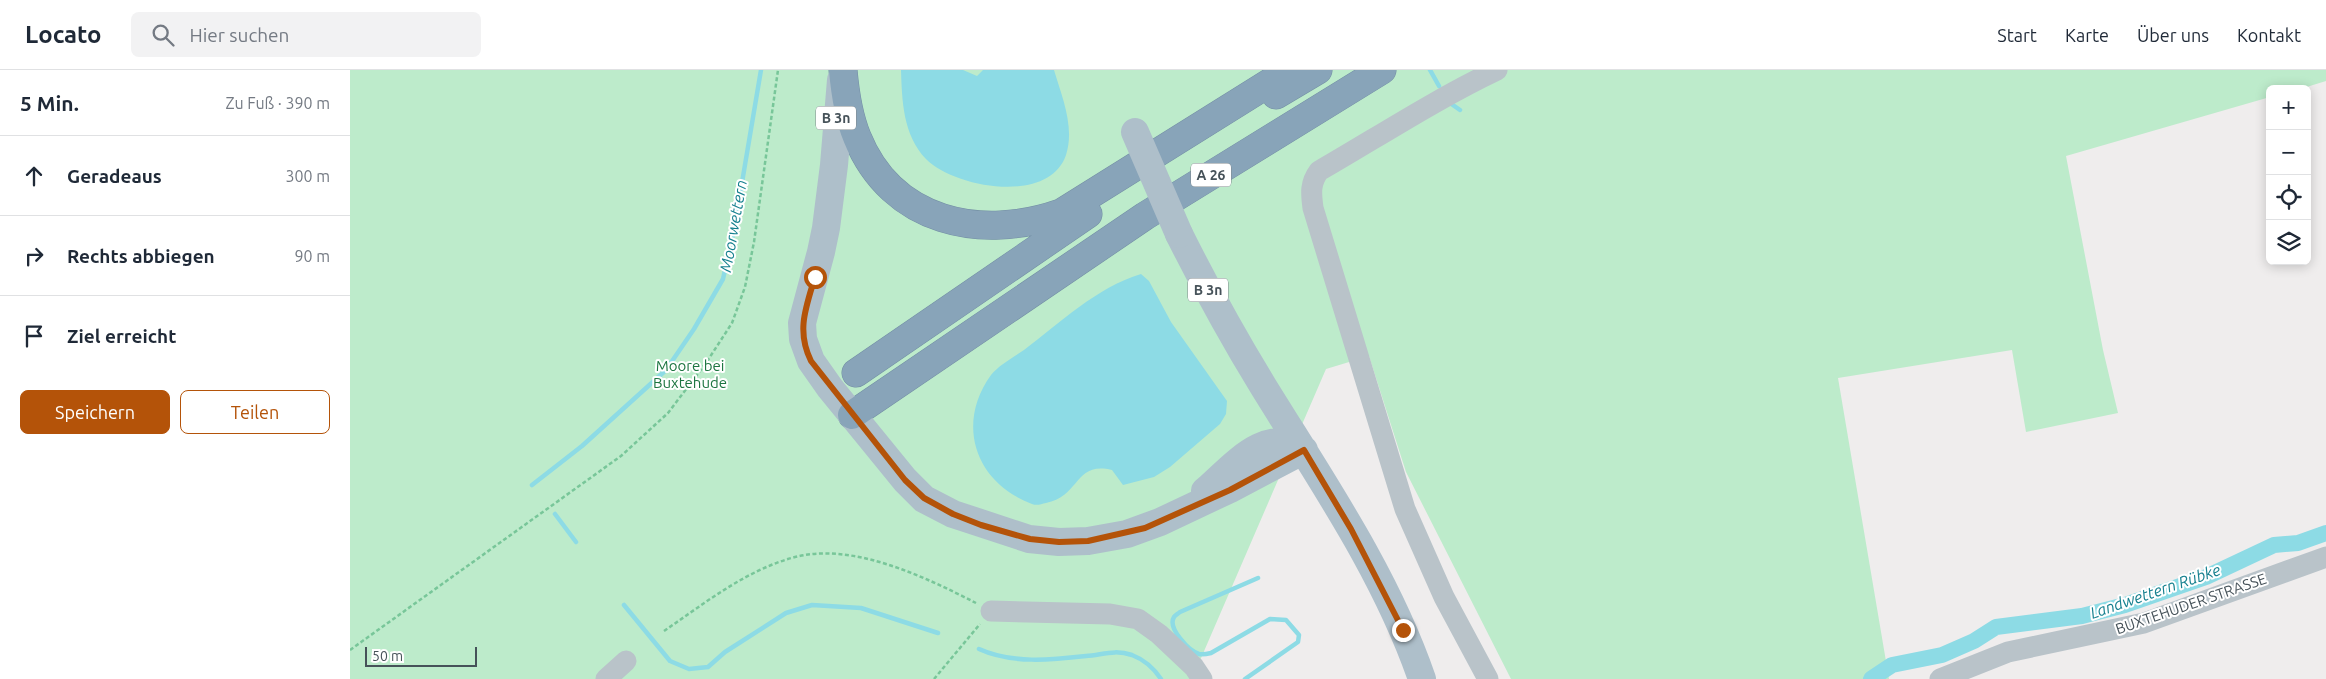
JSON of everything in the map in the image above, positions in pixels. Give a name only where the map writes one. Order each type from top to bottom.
[{"type":"highway","points":[[842,70],[846,102],[857,137],[865,154],[883,179],[909,201],[935,215],[955,222],[996,227],[1030,222],[1061,213],[1290,70]]},
{"type":"highway","name":"A 26","points":[[856,372],[1092,212],[1318,70]]},
{"type":"highway","name":"A 26","points":[[852,415],[1145,216],[1382,70]]},
{"type":"main road","name":"B 3n","points":[[842,70],[826,228],[804,315],[802,334],[811,361],[852,415]]},
{"type":"main road","name":"B 3n","points":[[1135,132],[1179,234],[1238,346],[1265,389]]},
{"type":"main road","points":[[1265,389],[1351,529],[1403,630],[1422,679]]},
{"type":"main road","points":[[1247,454],[1260,428],[1265,389]]},
{"type":"main road","points":[[852,415],[905,480],[924,498],[953,514],[1008,533],[1045,542],[1088,541],[1145,528],[1230,490],[1304,450]]},
{"type":"main road","points":[[1183,510],[1247,454],[1258,447],[1270,443],[1287,443],[1304,450]]},
{"type":"street","points":[[1488,679],[1444,597],[1405,509],[1313,208],[1311,193],[1312,180],[1319,171],[1436,104],[1456,90],[1497,70]]},
{"type":"street","name":"BUXTEHUDER STRASSE","points":[[1940,679],[2008,652],[2144,623],[2325,563]]},
{"type":"street","points":[[991,611],[1110,614],[1138,619],[1158,634],[1194,667],[1202,679]]},
{"type":"street","points":[[606,679],[626,661]]},
{"type":"path","points":[[350,650],[621,456],[668,413],[706,363],[732,323],[745,286],[754,242],[778,70]]},
{"type":"path","points":[[664,631],[732,584],[796,556],[824,554],[855,555],[885,564],[958,594],[991,611],[934,679]]},
{"type":"green space","name":"Moore bei Buxtehude","points":[[350,70],[2326,70],[2326,81],[2311,86],[2266,85],[2266,98],[2066,156],[2103,350],[2118,413],[2026,432],[2012,350],[1838,378],[1889,679],[1511,679],[1406,472],[1369,356],[1326,369],[1192,679],[350,679]]},
{"type":"water","points":[[901,70],[963,70],[977,76],[983,70],[1054,70],[1064,101],[1068,123],[1069,134],[1066,155],[1056,171],[1041,181],[1022,186],[1000,187],[979,184],[958,178],[940,169],[926,159],[918,150],[908,128],[903,105]]},
{"type":"water","points":[[1141,274],[1149,281],[1171,322],[1227,401],[1226,414],[1220,424],[1170,467],[1154,477],[1123,485],[1112,470],[1091,470],[1066,494],[1046,503],[1034,505],[1013,494],[997,482],[985,467],[977,450],[973,432],[974,413],[980,394],[994,371],[1065,318],[1109,288]]},
{"type":"waterway","name":"Moorwettern","points":[[532,485],[582,446],[666,370],[694,329],[723,279],[734,230],[761,70]]},
{"type":"waterway","points":[[1430,70],[1439,86]]},
{"type":"waterway","points":[[1450,103],[1460,110]]},
{"type":"waterway","name":"Moorwettern","points":[[555,514],[576,542]]},
{"type":"waterway","name":"Landwettern Rübke","points":[[1871,679],[1892,665],[1942,655],[1974,641],[1996,627],[2082,616],[2125,605],[2206,577],[2274,545],[2298,543],[2326,533]]},
{"type":"waterway","points":[[1245,679],[1298,642],[1299,635],[1286,620],[1270,619],[1211,653],[1204,654],[1195,652],[1185,644],[1176,633],[1173,622],[1174,616],[1180,612],[1258,578]]},
{"type":"waterway","name":"Moorwettern","points":[[624,605],[670,661],[689,669],[708,667],[725,652],[786,613],[812,605],[861,608],[938,633]]},
{"type":"waterway","name":"Moorwettern","points":[[979,649],[1005,657],[1032,660],[1059,659],[1114,652],[1126,653],[1137,657],[1152,667],[1161,679]]},
{"type":"route","points":[[815,277],[802,323],[802,339],[807,354],[832,390],[905,480],[933,505],[981,525],[1030,539],[1045,542],[1088,541],[1127,534],[1160,522],[1230,490],[1304,450],[1351,529],[1403,630]]}]
